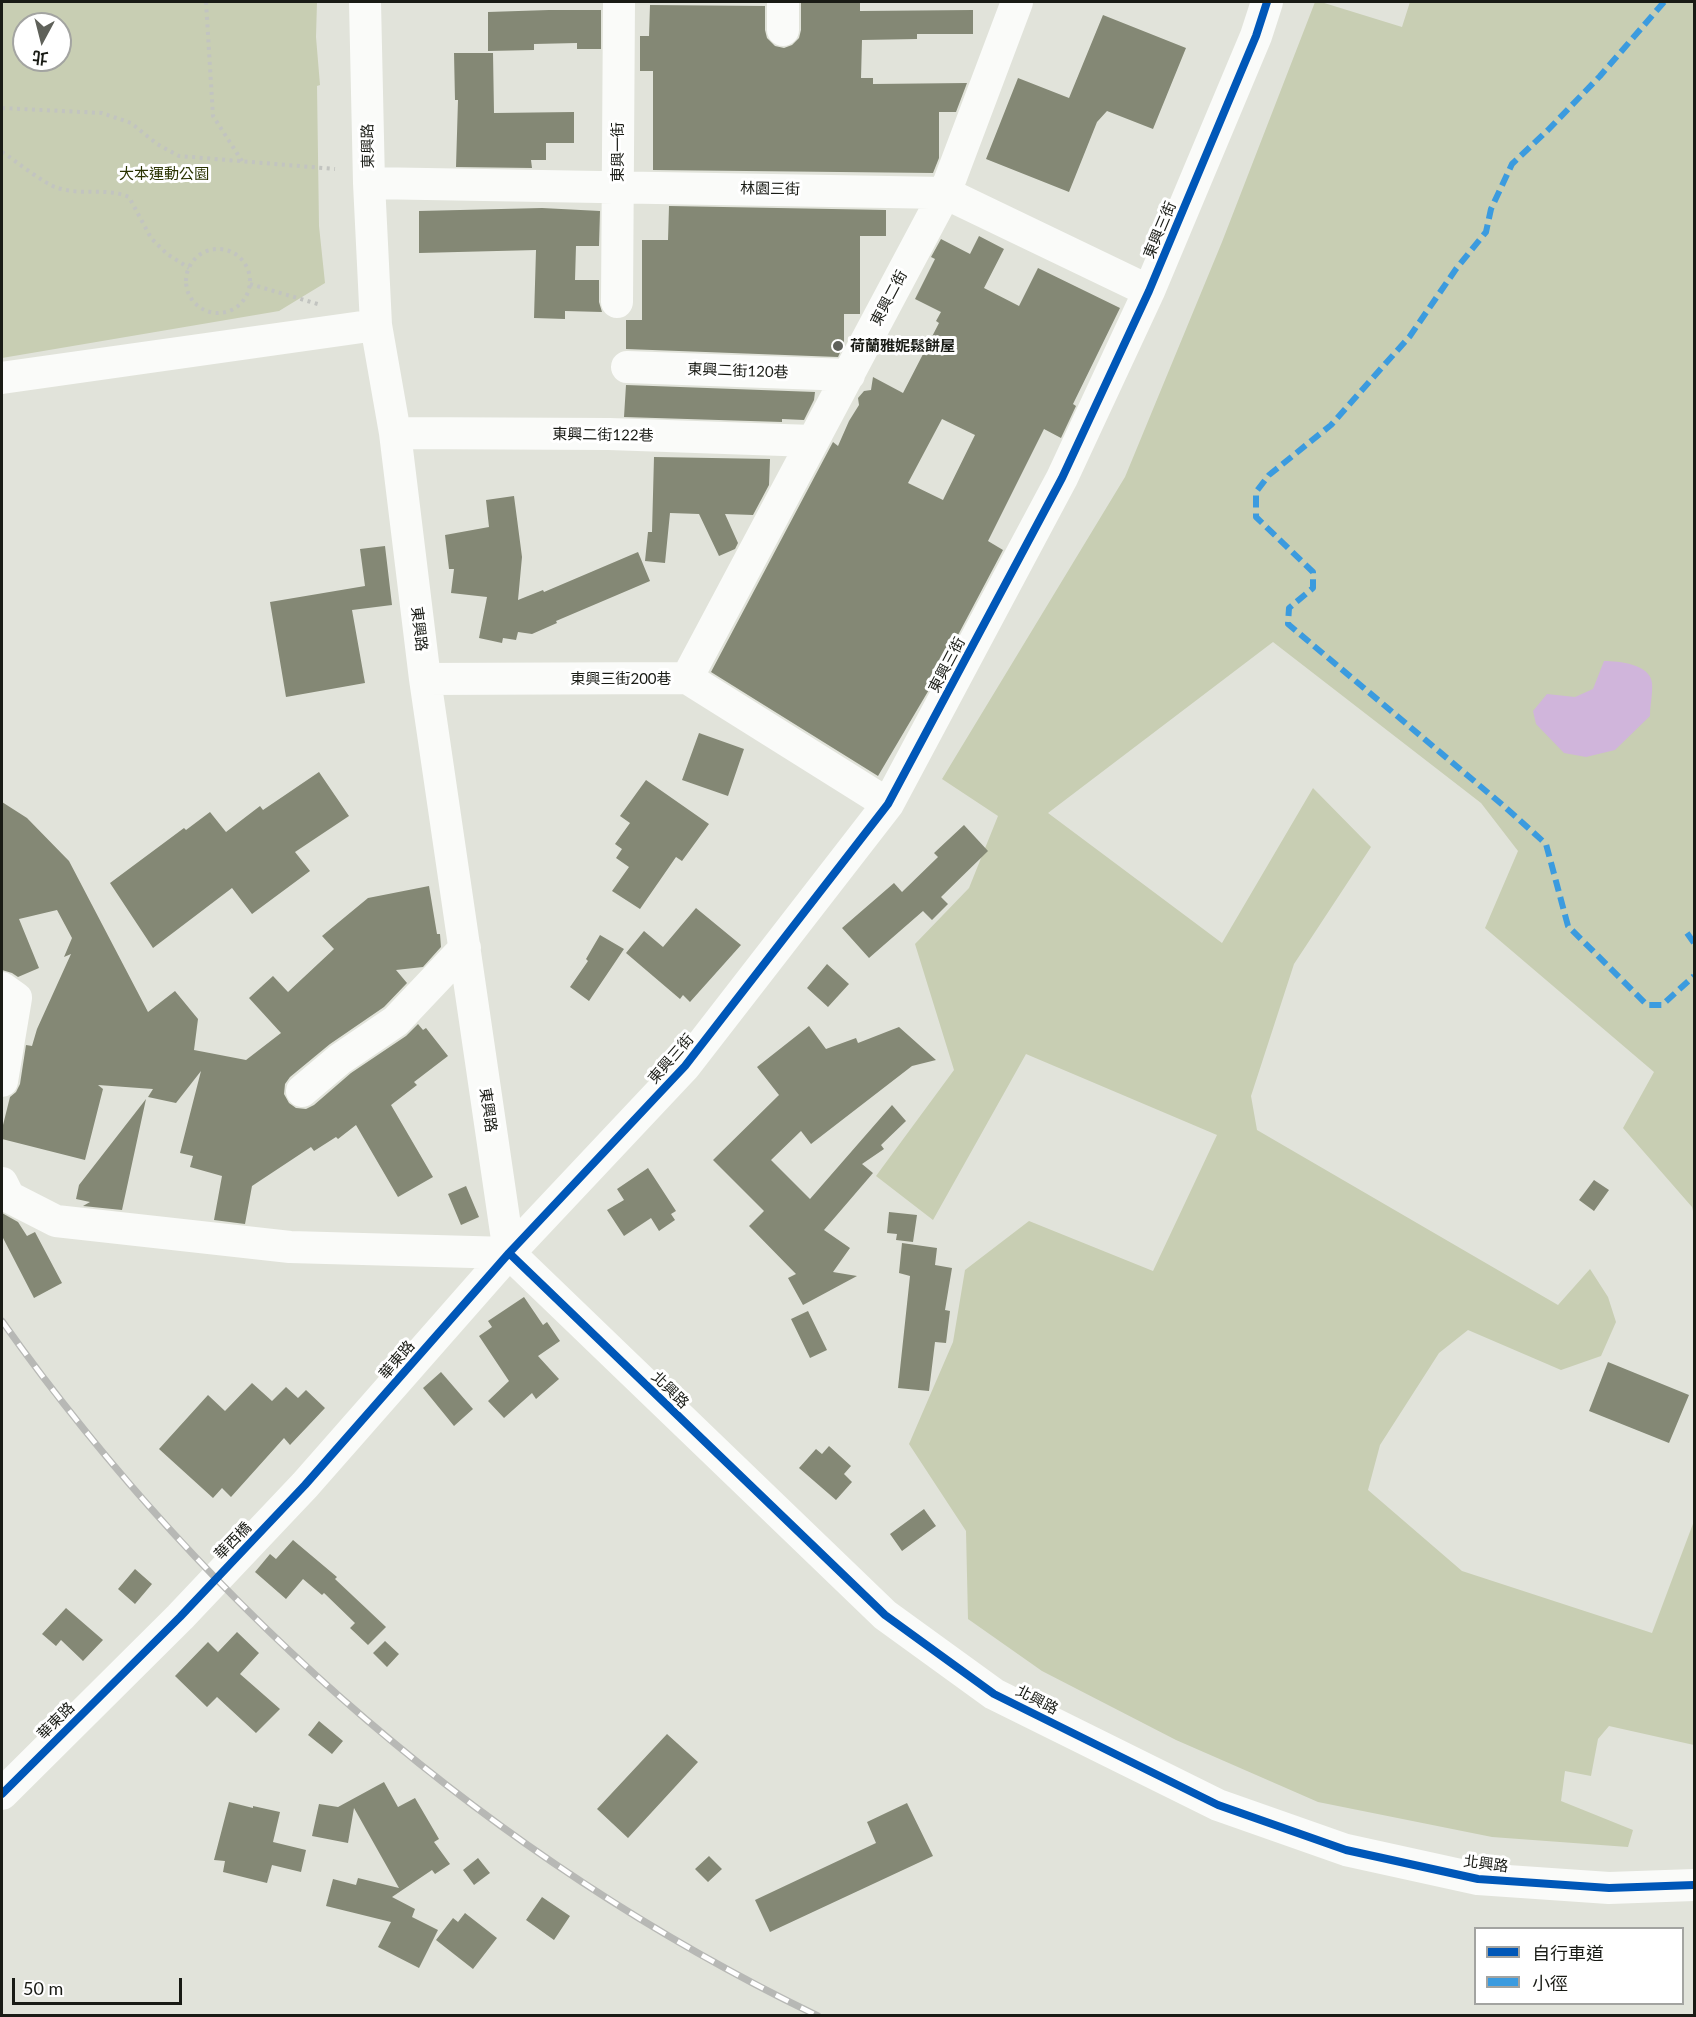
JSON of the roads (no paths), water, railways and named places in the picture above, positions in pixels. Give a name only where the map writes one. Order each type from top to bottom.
[{"type":"street","name":"東興路","points":[[365,2],[369,183],[376,325],[395,433],[425,679],[509,1253]]},
{"type":"street","name":"東興一街","points":[[617,302],[619,2]]},
{"type":"street","name":"東興二街","points":[[687,678],[945,193],[1017,2]]},
{"type":"street","name":"東興三街","points":[[509,1253],[685,1066],[888,804],[1062,478],[1149,291],[1256,36],[1267,2]]},
{"type":"street","name":"林園三街","points":[[369,183],[945,193],[1149,291]]},
{"type":"street","points":[[2,378],[376,325]]},
{"type":"street","name":"東興二街120巷","points":[[627,367],[849,375]]},
{"type":"street","name":"東興二街122巷","points":[[395,433],[609,434],[812,441]]},
{"type":"street","name":"東興三街200巷","points":[[425,679],[687,678],[888,804]]},
{"type":"street","points":[[302,1091],[340,1059],[396,1021],[465,948]]},
{"type":"street","points":[[2,988],[16,998],[2,1081]]},
{"type":"street","points":[[2,1183],[9,1197],[56,1221],[290,1247],[509,1253]]},
{"type":"street","name":"華東路","points":[[305,1485],[509,1253]]},
{"type":"street","name":"北興路","points":[[509,1253],[885,1616],[994,1694],[1218,1805],[1346,1850],[1478,1879],[1610,1888],[1695,1885]]},
{"type":"street","name":"華西橋","points":[[180,1617],[305,1485]]},
{"type":"street","name":"華東路","points":[[2,1794],[180,1617]]},
{"type":"railway","points":[[2,1321],[83,1429],[172,1531],[266,1628],[366,1720],[472,1804],[583,1882],[698,1953],[818,2016]]},
{"type":"place","name":"荷蘭雅妮鬆餅屋","points":[[838,346]]},
{"type":"park label","name":"大本運動公園","points":[[164,174]]}]
